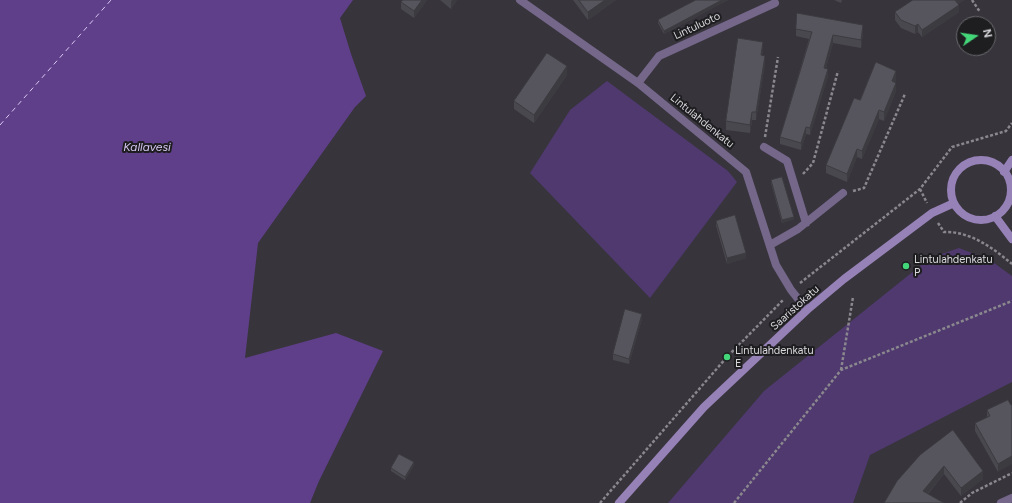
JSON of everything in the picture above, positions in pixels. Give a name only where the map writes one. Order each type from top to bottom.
[{"type":"main road","points":[[979,160],[988,161],[997,165],[1004,172],[1008,179],[1010,196],[1002,211],[986,220],[976,220],[967,217],[959,211],[951,194],[953,180],[961,168],[969,163],[979,160]]},
{"type":"main road","points":[[1004,172],[1012,160]]},
{"type":"main road","name":"Saaristokatu","points":[[619,503],[704,407],[806,310],[844,279],[932,213],[954,203]]},
{"type":"main road","points":[[995,216],[1012,239]]},
{"type":"street","name":"Lintulahdenkatu","points":[[520,0],[638,83],[746,172],[776,265],[806,310]]},
{"type":"street","name":"Lintuluoto","points":[[638,83],[659,56],[774,3]]},
{"type":"street","points":[[764,147],[787,161],[806,223]]},
{"type":"street","points":[[770,245],[798,230],[843,193]]},
{"type":"street","points":[[1001,503],[1012,498]]},
{"type":"path","points":[[972,0],[980,12]]},
{"type":"path","points":[[764,147],[778,57]]},
{"type":"path","points":[[794,183],[813,163],[838,71]]},
{"type":"path","points":[[843,193],[864,188],[905,94]]},
{"type":"path","points":[[944,232],[955,232],[983,243],[995,250],[1012,264]]},
{"type":"path","points":[[841,370],[853,297]]},
{"type":"path","points":[[734,503],[841,370],[1012,301]]},
{"type":"path","points":[[960,503],[972,493],[1012,473]]},
{"type":"shaded area","points":[[607,81],[728,171],[737,182],[650,298],[530,173],[570,110]]},
{"type":"shaded area","points":[[959,248],[990,260],[1012,276],[1012,382],[870,455],[853,503],[668,503],[764,391],[930,258]]},
{"type":"water","name":"Kallavesi","points":[[0,0],[353,0],[340,18],[366,96],[355,107],[258,243],[245,358],[336,333],[383,351],[319,481],[310,503],[0,503]]},
{"type":"building","points":[[403,0],[422,0],[414,11],[401,2]]},
{"type":"building","points":[[579,0],[605,0],[588,12]]},
{"type":"building","points":[[696,0],[722,0],[664,31],[658,20]]},
{"type":"building","points":[[913,0],[955,0],[959,5],[922,30],[918,24],[915,26],[901,20],[895,12]]},
{"type":"building","points":[[797,13],[863,25],[861,40],[833,35],[824,68],[828,69],[810,128],[806,127],[801,143],[780,137],[812,32],[796,29]]},
{"type":"building","points":[[738,38],[763,42],[761,55],[765,56],[756,112],[752,112],[750,125],[726,121]]},
{"type":"building","points":[[547,53],[567,66],[534,115],[514,101]]},
{"type":"building","points":[[876,62],[896,71],[892,81],[896,83],[884,112],[879,110],[862,151],[857,149],[847,174],[826,165],[854,98],[860,100]]},
{"type":"building","points":[[782,177],[794,217],[782,220],[771,180]]},
{"type":"building","points":[[735,215],[746,253],[727,258],[716,221]]},
{"type":"building","points":[[625,309],[642,314],[629,359],[613,354]]},
{"type":"building","points":[[1008,400],[1012,405],[1012,456],[998,464],[975,423],[990,416],[987,410]]},
{"type":"building","points":[[953,430],[983,471],[961,488],[944,466],[923,491],[944,503],[884,503],[897,481],[920,455]]},
{"type":"building","points":[[399,454],[414,462],[405,477],[391,468]]},
{"type":"ferry route","points":[[0,125],[111,0]]},
{"type":"place","name":"Lintulahdenkatu P","points":[[906,266]]},
{"type":"place","name":"Lintulahdenkatu E","points":[[727,357]]}]
